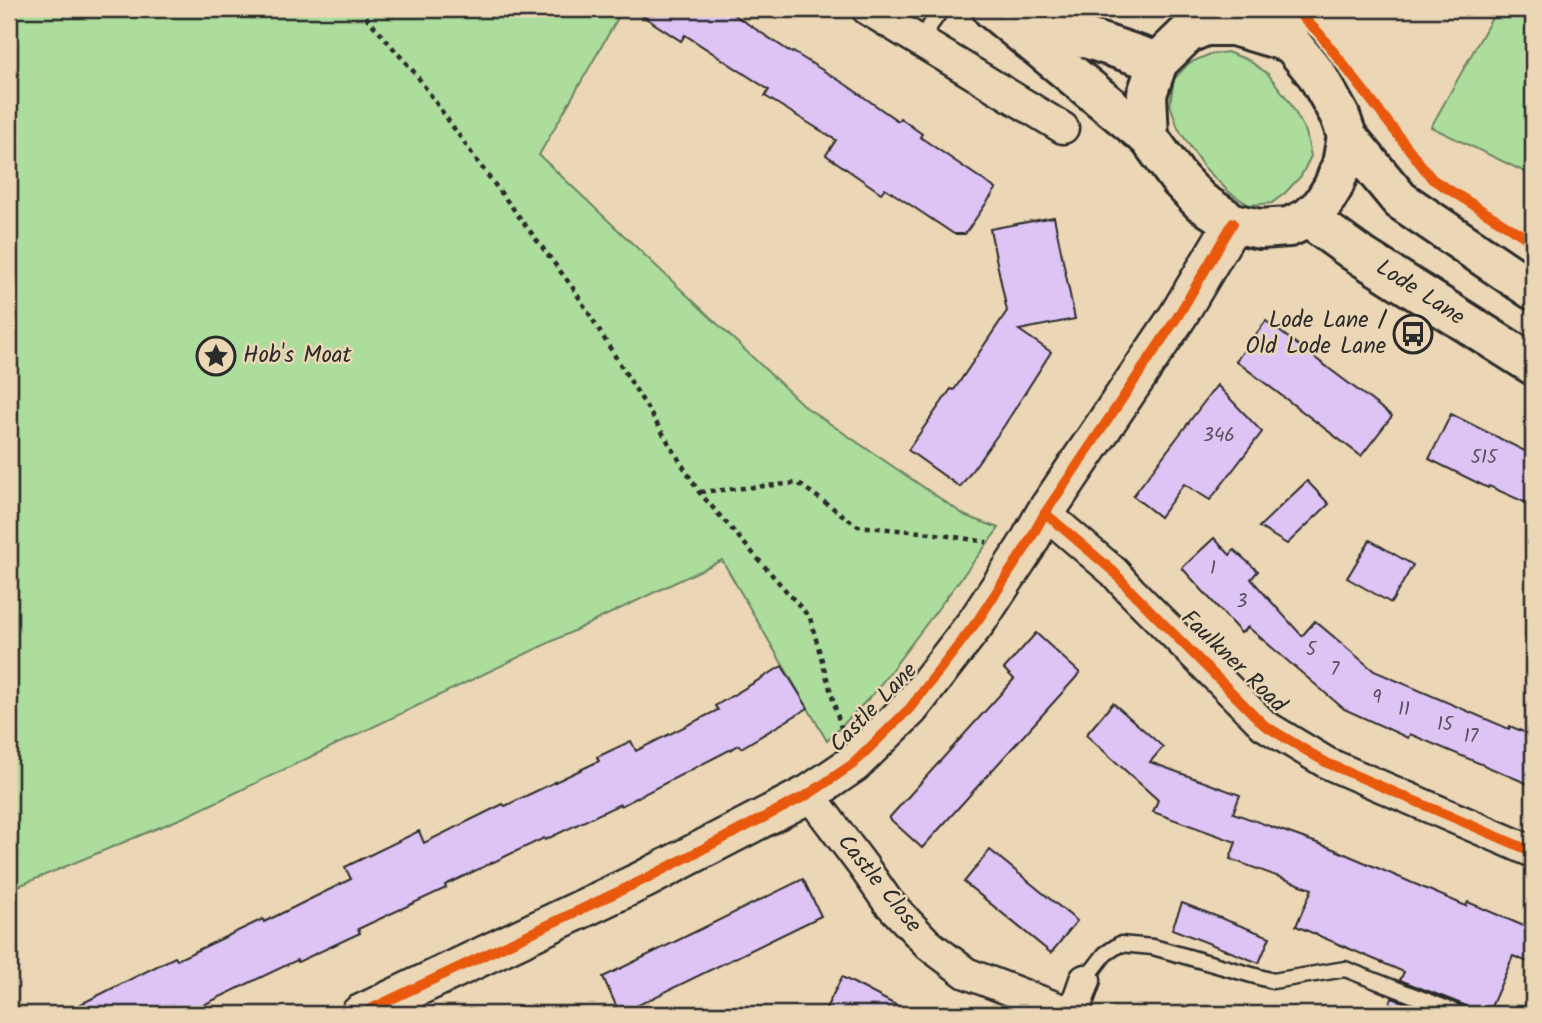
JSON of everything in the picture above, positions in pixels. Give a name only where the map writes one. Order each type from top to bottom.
[{"type":"main road","points":[[992,9],[1149,138],[1201,202],[1233,223],[1260,229],[1289,227],[1308,218],[1322,205],[1334,187],[1347,136]]},
{"type":"main road","points":[[998,9],[1158,62]]},
{"type":"main road","points":[[1149,138],[1147,94],[1158,62],[1186,34],[1209,18],[1233,26],[1286,26],[1340,116],[1347,136],[1400,200],[1533,290]]},
{"type":"main road","name":"Lode Lane","points":[[1308,218],[1533,365]]},
{"type":"street","points":[[867,9],[1063,128]]},
{"type":"street","name":"Castle Lane","points":[[381,1010],[643,880],[808,794],[853,764],[910,708],[978,620],[1045,513],[1178,316],[1233,223]]},
{"type":"street","name":"Faulkner Road","points":[[1045,513],[1114,572],[1264,725],[1327,763],[1533,852]]},
{"type":"street","name":"Castle Close","points":[[808,794],[888,902],[929,944],[966,973],[1073,1014],[1085,980]]},
{"type":"lane","points":[[919,41],[942,9]]},
{"type":"lane","points":[[1085,980],[1105,954],[1120,944],[1153,947],[1273,981],[1345,970],[1461,1014]]},
{"type":"path","points":[[359,9],[415,73],[477,161],[573,288],[699,492],[810,618],[836,714],[853,764]]},
{"type":"path","points":[[699,492],[798,483],[858,526],[1026,547]]},
{"type":"green space","points":[[9,9],[623,9],[539,155],[804,406],[966,516],[999,528],[874,693],[827,741],[722,560],[189,815],[9,890]]},
{"type":"green space","points":[[1497,9],[1533,9],[1533,167],[1529,174],[1431,127]]},
{"type":"green space","points":[[1227,52],[1248,60],[1268,74],[1289,101],[1306,132],[1311,156],[1301,176],[1272,203],[1249,205],[1229,192],[1203,166],[1178,128],[1170,104],[1174,79],[1189,63],[1208,55]]},
{"type":"building","points":[[632,9],[725,9],[845,84],[898,121],[900,118],[922,134],[920,137],[996,189],[965,234],[954,234],[885,188],[881,193],[826,155],[836,140],[765,96],[769,90],[685,35],[681,41]]},
{"type":"building","points":[[1054,217],[1075,319],[1019,330],[1051,352],[1004,426],[960,487],[908,450],[951,389],[954,390],[1007,311],[990,229]]},
{"type":"building","points":[[1266,321],[1392,416],[1361,456],[1236,361]]},
{"type":"building","points":[[1217,385],[1262,432],[1210,500],[1184,484],[1160,517],[1133,496]]},
{"type":"building","points":[[1451,414],[1533,455],[1533,506],[1489,486],[1488,488],[1429,459]]},
{"type":"building","points":[[1307,481],[1329,504],[1287,544],[1259,527]]},
{"type":"building","points":[[1214,538],[1230,555],[1234,550],[1258,571],[1251,579],[1302,636],[1315,621],[1374,671],[1509,729],[1510,726],[1533,736],[1533,786],[1410,734],[1408,738],[1344,709],[1248,627],[1241,633],[1182,568]]},
{"type":"building","points":[[1370,540],[1413,565],[1391,603],[1347,578]]},
{"type":"building","points":[[1036,633],[1080,673],[922,848],[889,818],[1014,679],[1004,669]]},
{"type":"building","points":[[782,666],[808,708],[741,748],[739,745],[621,806],[620,804],[545,840],[544,838],[445,885],[446,888],[358,929],[360,933],[199,1007],[202,1014],[61,1014],[175,957],[177,960],[263,919],[264,922],[351,879],[345,867],[419,831],[424,843],[599,761],[597,757],[631,741],[636,751],[718,710],[715,706]]},
{"type":"building","points":[[1113,703],[1163,747],[1150,762],[1240,795],[1233,813],[1331,848],[1466,906],[1468,902],[1533,930],[1533,964],[1513,956],[1488,1014],[1470,1014],[1464,1005],[1400,980],[1404,972],[1296,926],[1312,889],[1230,859],[1236,842],[1153,812],[1158,800],[1086,735]]},
{"type":"building","points":[[990,850],[1077,921],[1051,953],[964,882]]},
{"type":"building","points":[[803,879],[821,916],[620,1014],[603,977]]},
{"type":"building","points":[[1182,903],[1270,937],[1259,963],[1172,929]]},
{"type":"building","points":[[842,977],[913,1014],[823,1014]]},
{"type":"building","points":[[1392,998],[1435,1014],[1385,1014]]},
{"type":"cycle path","points":[[1294,9],[1319,33],[1432,179],[1533,242]]},
{"type":"cycle path","points":[[360,1014],[643,880],[809,794],[853,764],[910,708],[978,620],[1045,513],[1178,316],[1233,223]]},
{"type":"cycle path","points":[[1045,513],[1114,572],[1264,725],[1327,763],[1533,852]]},
{"type":"place","name":"Lode Lane / Old Lode Lane","points":[[1413,334]]},
{"type":"place","name":"Hob's Moat","points":[[216,356]]}]
